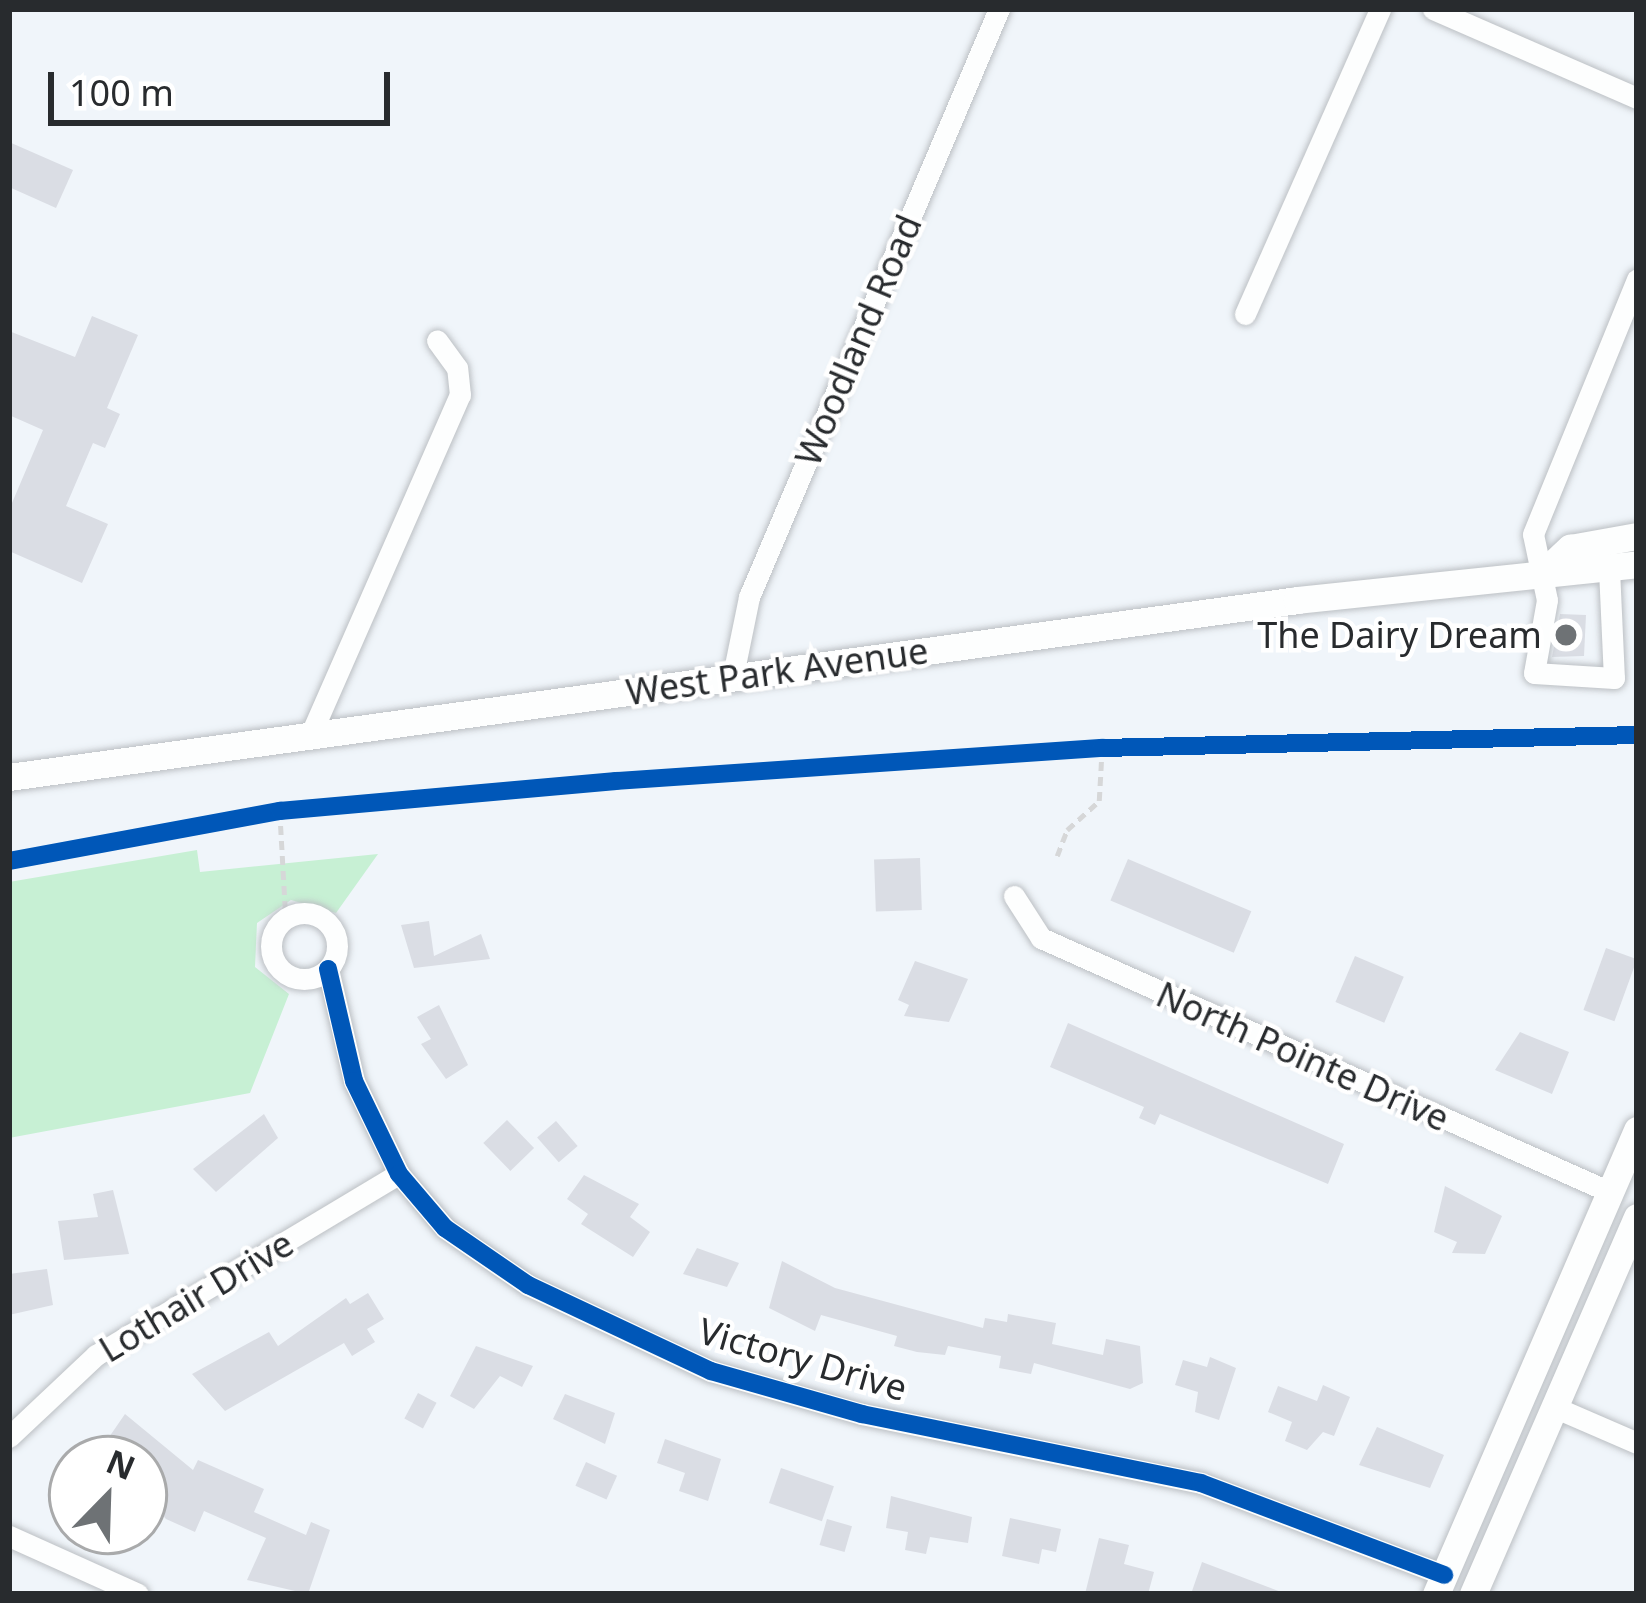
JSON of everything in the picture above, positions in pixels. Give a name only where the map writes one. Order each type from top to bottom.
[{"type":"main road","name":"West Park Avenue","points":[[1546,570],[1570,548],[1637,536]]},
{"type":"main road","name":"West Park Avenue","points":[[9,777],[734,675],[1546,570],[1637,564]]},
{"type":"main road","points":[[1440,1584],[1637,1130]]},
{"type":"main road","points":[[1473,1594],[1637,1217]]},
{"type":"street","name":"Woodland Road","points":[[734,675],[748,597],[999,9]]},
{"type":"street","points":[[1245,314],[1380,9]]},
{"type":"street","points":[[1432,9],[1637,98]]},
{"type":"street","points":[[1609,568],[1614,678],[1534,674],[1546,570],[1533,534],[1637,279]]},
{"type":"street","points":[[310,736],[460,395],[457,368],[437,340]]},
{"type":"street","name":"North Pointe Drive","points":[[1014,896],[1041,938],[1610,1192]]},
{"type":"street","points":[[316,916],[332,929],[328,969],[309,979],[278,968],[270,947],[286,918],[316,916]]},
{"type":"street","name":"Victory Drive","points":[[328,969],[354,1081],[399,1174],[445,1228],[499,1269],[710,1371],[862,1414],[1201,1483],[1440,1584]]},
{"type":"street","name":"Lothair Drive","points":[[9,1437],[96,1355],[399,1174]]},
{"type":"street","points":[[1554,1407],[1637,1443]]},
{"type":"street","points":[[9,1536],[138,1594]]},
{"type":"path","points":[[1079,749],[1125,747]]},
{"type":"path","points":[[1057,856],[1066,830],[1099,801],[1102,748]]},
{"type":"path","points":[[256,814],[302,809]]},
{"type":"path","points":[[280,811],[286,918]]},
{"type":"green space","points":[[197,850],[200,872],[378,854],[336,913],[291,900],[257,923],[255,967],[289,994],[250,1093],[9,1138],[9,882]]},
{"type":"building","points":[[9,142],[73,170],[56,208],[9,187]]},
{"type":"building","points":[[92,316],[138,335],[107,408],[120,414],[105,448],[93,443],[66,506],[108,524],[82,583],[9,551],[9,510],[43,430],[9,415],[9,331],[75,357]]},
{"type":"building","name":"The Dairy Dream","points":[[1560,614],[1586,615],[1584,656],[1552,657]]},
{"type":"building","points":[[920,858],[922,910],[876,912],[874,860]]},
{"type":"building","points":[[1128,859],[1251,911],[1234,953],[1110,900]]},
{"type":"building","points":[[429,921],[434,956],[481,934],[490,959],[414,968],[401,925]]},
{"type":"building","points":[[1606,948],[1637,959],[1614,1021],[1583,1010]]},
{"type":"building","points":[[1355,956],[1404,977],[1384,1023],[1335,1002]]},
{"type":"building","points":[[915,961],[968,979],[949,1022],[904,1016],[909,1005],[898,1000]]},
{"type":"building","points":[[439,1005],[468,1065],[446,1079],[421,1044],[431,1039],[417,1017]]},
{"type":"building","points":[[1068,1023],[1344,1144],[1328,1184],[1160,1114],[1155,1125],[1139,1118],[1144,1107],[1050,1067]]},
{"type":"building","points":[[1520,1032],[1569,1052],[1552,1094],[1495,1070]]},
{"type":"building","points":[[264,1114],[278,1138],[216,1192],[193,1169]]},
{"type":"building","points":[[507,1120],[534,1148],[510,1171],[483,1143]]},
{"type":"building","points":[[556,1121],[578,1146],[559,1162],[537,1137]]},
{"type":"building","points":[[584,1175],[639,1204],[630,1217],[650,1232],[633,1257],[581,1224],[588,1214],[567,1199]]},
{"type":"building","points":[[1445,1186],[1502,1216],[1485,1254],[1452,1253],[1457,1242],[1434,1232]]},
{"type":"building","points":[[113,1190],[129,1254],[64,1260],[58,1221],[98,1217],[93,1194]]},
{"type":"building","points":[[697,1248],[739,1263],[727,1287],[683,1274]]},
{"type":"building","points":[[782,1261],[835,1288],[983,1328],[985,1318],[1007,1322],[1008,1314],[1056,1323],[1052,1344],[1103,1355],[1106,1339],[1140,1346],[1143,1383],[1130,1389],[1034,1363],[1031,1374],[999,1368],[1001,1356],[948,1346],[945,1355],[917,1352],[894,1346],[897,1336],[821,1315],[815,1331],[769,1308]]},
{"type":"building","points":[[47,1269],[53,1305],[9,1315],[9,1274]]},
{"type":"building","points":[[368,1293],[384,1319],[367,1329],[375,1342],[352,1356],[344,1343],[225,1411],[192,1374],[269,1332],[278,1346],[346,1298],[350,1304]]},
{"type":"building","points":[[476,1346],[533,1366],[522,1387],[500,1376],[474,1409],[450,1396]]},
{"type":"building","points":[[1210,1357],[1236,1368],[1219,1420],[1195,1412],[1198,1392],[1175,1385],[1183,1360],[1207,1367]]},
{"type":"building","points":[[1323,1385],[1350,1397],[1334,1436],[1323,1432],[1307,1450],[1285,1441],[1292,1422],[1268,1412],[1278,1386],[1317,1401]]},
{"type":"building","points":[[418,1393],[437,1403],[423,1428],[404,1419]]},
{"type":"building","points":[[565,1394],[615,1413],[605,1444],[553,1419]]},
{"type":"building","points":[[125,1414],[150,1435],[111,1435]]},
{"type":"building","points":[[1377,1427],[1444,1455],[1430,1488],[1359,1465]]},
{"type":"building","points":[[665,1439],[721,1459],[708,1501],[679,1491],[685,1473],[657,1463]]},
{"type":"building","points":[[168,1449],[193,1470],[198,1460],[264,1489],[254,1512],[306,1535],[311,1522],[330,1530],[308,1594],[247,1580],[266,1538],[204,1511],[195,1532],[168,1520]]},
{"type":"building","points":[[586,1462],[617,1476],[606,1500],[575,1486]]},
{"type":"building","points":[[781,1468],[834,1486],[822,1521],[769,1503]]},
{"type":"building","points":[[891,1496],[972,1517],[968,1543],[930,1537],[926,1554],[905,1550],[908,1532],[886,1528]]},
{"type":"building","points":[[1010,1518],[1061,1529],[1056,1552],[1042,1549],[1039,1564],[1002,1556]]},
{"type":"building","points":[[827,1519],[852,1526],[845,1552],[820,1545]]},
{"type":"building","points":[[1099,1538],[1129,1545],[1124,1564],[1154,1572],[1148,1594],[1085,1594]]},
{"type":"building","points":[[1202,1562],[1281,1592],[1281,1594],[1191,1594]]},
{"type":"cycle path","points":[[9,861],[280,811],[616,781],[1102,748],[1637,735]]},
{"type":"cycle path","points":[[328,969],[354,1081],[399,1174],[445,1228],[528,1285],[711,1371],[862,1414],[1201,1483],[1444,1575]]},
{"type":"place","name":"The Dairy Dream","points":[[1566,635]]}]
